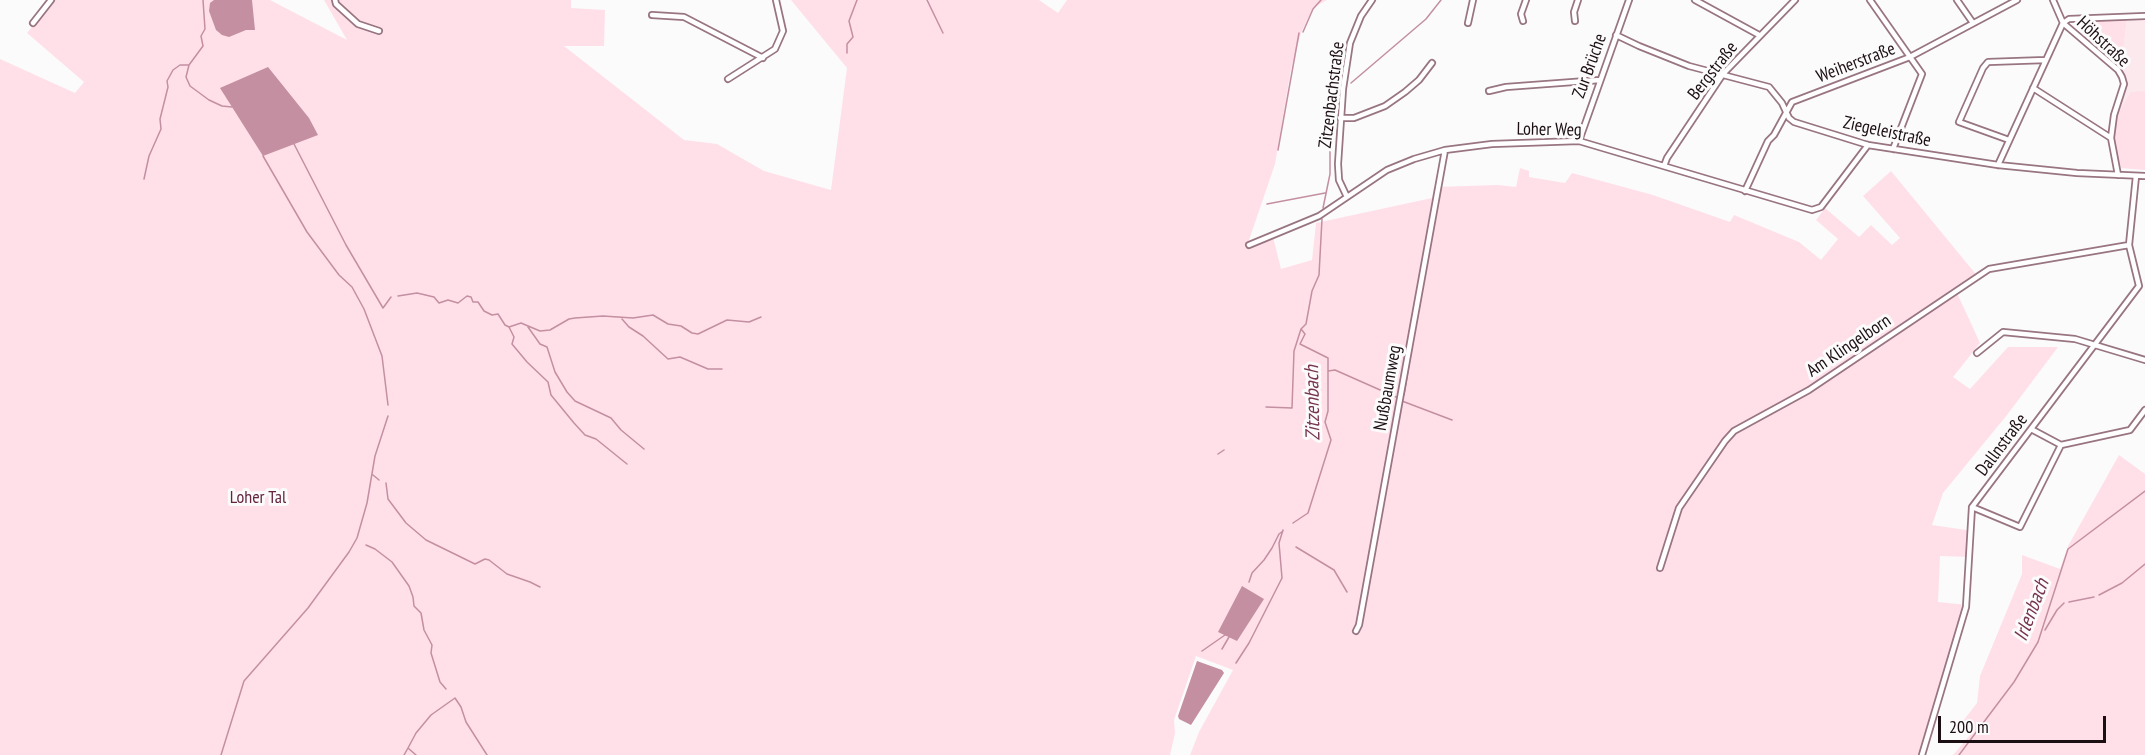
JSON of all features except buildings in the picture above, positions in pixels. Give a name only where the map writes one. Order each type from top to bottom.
[{"type":"street","points":[[33,23],[51,0]]},
{"type":"street","points":[[335,0],[336,4],[358,24],[379,31]]},
{"type":"street","points":[[728,79],[775,49],[783,31],[776,0]]},
{"type":"street","name":"Zitzenbachstraße","points":[[1347,197],[1339,178],[1340,118],[1350,43],[1361,16],[1372,0]]},
{"type":"street","points":[[1468,23],[1473,0]]},
{"type":"street","points":[[1523,21],[1521,14],[1526,0]]},
{"type":"street","points":[[1575,21],[1574,12],[1578,0]]},
{"type":"street","name":"Zur Brüche","points":[[1579,141],[1629,0]]},
{"type":"street","points":[[1695,0],[1759,36]]},
{"type":"street","name":"Bergstraße","points":[[1664,166],[1723,74],[1795,0]]},
{"type":"street","points":[[1870,0],[1922,74],[1893,149]]},
{"type":"street","points":[[1957,0],[1973,23]]},
{"type":"street","name":"Weiherstraße","points":[[1745,191],[1768,141],[1774,135],[1792,102],[1910,57],[2018,0]]},
{"type":"street","name":"Höhstraße","points":[[2053,0],[2063,23],[2122,76],[2124,84],[2114,115],[2111,138],[2118,175]]},
{"type":"street","points":[[652,15],[684,16],[763,58]]},
{"type":"street","points":[[1998,165],[2063,23],[2069,19],[2145,16]]},
{"type":"street","name":"Ziegeleistraße","points":[[1616,35],[1689,66],[1769,87],[1794,122],[1868,145],[1998,165],[2145,176]]},
{"type":"street","points":[[2008,140],[1959,122],[1983,68],[1988,62],[2046,60]]},
{"type":"street","points":[[1340,118],[1354,118],[1385,106],[1419,80],[1432,63]]},
{"type":"street","points":[[1489,92],[1506,87],[1600,81]]},
{"type":"street","points":[[2033,87],[2111,138]]},
{"type":"street","name":"Loher Weg","points":[[1249,244],[1319,216],[1387,170],[1445,150],[1501,144],[1579,141],[1817,210],[1868,145]]},
{"type":"street","name":"Nußbaumweg","points":[[1356,631],[1359,625],[1445,150]]},
{"type":"street","points":[[2136,176],[2129,245],[2137,278],[2145,278]]},
{"type":"street","name":"Am Klingelborn","points":[[1660,568],[1679,508],[1734,431],[1809,390],[1989,268],[2129,245]]},
{"type":"street","name":"Dallnstraße","points":[[1972,507],[2139,286],[2137,278]]},
{"type":"street","points":[[1977,352],[2003,332],[2075,339],[2145,360]]},
{"type":"street","points":[[2031,429],[2061,445],[2130,430],[2145,410]]},
{"type":"street","points":[[1922,755],[1965,607],[1972,507],[2020,527],[2061,445]]},
{"type":"shaded area","points":[[214,0],[252,0],[255,30],[246,30],[229,37],[222,35],[216,30],[209,11],[210,3]]},
{"type":"shaded area","points":[[2127,20],[2145,20],[2145,91],[2131,93],[2116,116],[2127,83],[2121,67]]},
{"type":"shaded area","points":[[268,67],[309,118],[318,135],[263,156],[220,88]]},
{"type":"shaded area","points":[[1242,586],[1264,599],[1237,641],[1218,632]]},
{"type":"shaded area","points":[[1197,661],[1222,670],[1224,673],[1191,725],[1179,719],[1178,716]]},
{"type":"green space","name":"Loher Tal","points":[[54,0],[270,0],[347,40],[324,0],[571,0],[571,8],[605,10],[604,46],[564,46],[684,140],[717,144],[764,171],[831,190],[847,68],[791,0],[1039,0],[1058,13],[1067,0],[1327,0],[1313,8],[1301,33],[1291,69],[1275,164],[1247,246],[1273,237],[1281,269],[1312,260],[1316,223],[1432,198],[1434,187],[1498,185],[1516,187],[1520,168],[1529,171],[1529,177],[1565,183],[1572,173],[1653,195],[1730,222],[1734,215],[1799,242],[1821,260],[1838,239],[1816,220],[1825,208],[1859,237],[1871,225],[1892,245],[1900,238],[1863,196],[1891,171],[1979,278],[1957,293],[1980,343],[1953,377],[1970,389],[2008,347],[2058,347],[2007,415],[1943,493],[1932,525],[1973,531],[1971,557],[1940,556],[1938,602],[1968,605],[1925,755],[1190,755],[1199,732],[1233,670],[1196,656],[1174,720],[1175,733],[1170,755],[0,755],[0,59],[75,93],[84,82],[27,33]]},
{"type":"green space","points":[[2127,20],[2121,67],[2083,36],[2084,21]]},
{"type":"green space","points":[[2145,91],[2145,170],[2121,168],[2113,137],[2116,116],[2131,92]]},
{"type":"green space","points":[[2119,455],[2145,474],[2145,755],[1953,755],[1970,735],[1959,726],[1977,703],[1980,676],[2022,574],[2022,555],[2060,569],[2068,546]]},
{"type":"waterway","points":[[144,179],[149,156],[161,129],[160,119],[168,87],[167,81],[173,70],[180,65],[189,65],[203,46],[201,36],[205,29],[203,0]]},
{"type":"waterway","points":[[847,53],[847,44],[853,37],[849,21],[857,0]]},
{"type":"waterway","points":[[927,0],[943,33]]},
{"type":"waterway","points":[[1303,32],[1313,9],[1321,0]]},
{"type":"waterway","name":"Zitzenbach","points":[[1351,83],[1426,19],[1441,0]]},
{"type":"waterway","points":[[1278,150],[1299,33]]},
{"type":"waterway","points":[[189,65],[186,77],[190,86],[209,100],[222,106],[232,107]]},
{"type":"waterway","name":"Zitzenbach","points":[[1323,208],[1330,174],[1330,141],[1335,98]]},
{"type":"waterway","points":[[294,144],[346,245],[383,308],[391,297]]},
{"type":"waterway","points":[[263,156],[307,232],[339,275],[352,287],[364,309],[382,356],[388,405]]},
{"type":"waterway","points":[[1267,204],[1325,193]]},
{"type":"waterway","name":"Zitzenbach","points":[[1293,523],[1308,513],[1331,440],[1325,422],[1328,411],[1328,358],[1300,344],[1305,334],[1301,329],[1306,324],[1312,291],[1319,275],[1322,219]]},
{"type":"waterway","points":[[398,296],[417,293],[434,297],[439,303],[448,300],[458,303],[467,296],[471,297],[473,302],[478,302],[484,311],[492,315],[498,314],[509,327],[521,323],[540,331],[550,330],[575,318],[603,316],[633,318],[653,315],[668,324],[681,326],[698,334],[727,320],[749,322],[761,317]]},
{"type":"waterway","points":[[622,319],[668,359],[680,357],[708,369],[722,369]]},
{"type":"waterway","points":[[509,327],[514,337],[512,344],[548,382],[551,395],[574,423],[585,435],[596,439],[627,464]]},
{"type":"waterway","points":[[528,327],[540,344],[547,347],[555,372],[575,401],[611,418],[621,430],[644,449]]},
{"type":"waterway","points":[[1266,407],[1292,408],[1294,351],[1301,329]]},
{"type":"waterway","points":[[1404,395],[1414,334]]},
{"type":"waterway","points":[[1328,371],[1335,370],[1396,397]]},
{"type":"waterway","points":[[1390,465],[1402,401],[1452,420]]},
{"type":"waterway","points":[[221,755],[244,681],[308,608],[357,538],[367,503],[375,456],[388,416]]},
{"type":"waterway","points":[[1218,454],[1224,450]]},
{"type":"waterway","points":[[373,475],[379,480]]},
{"type":"waterway","points":[[386,483],[388,499],[406,523],[426,540],[475,564],[485,559],[489,560],[507,574],[540,587]]},
{"type":"waterway","name":"Irlenbach","points":[[1959,755],[2014,682],[2038,642],[2068,549],[2145,491]]},
{"type":"waterway","name":"Zitzenbach","points":[[1236,663],[1249,643],[1282,578],[1279,543],[1283,530]]},
{"type":"waterway","points":[[1249,582],[1252,573],[1264,560],[1283,531]]},
{"type":"waterway","points":[[366,545],[392,562],[409,586],[414,606],[421,613],[424,630],[432,645],[431,653],[440,682],[446,689]]},
{"type":"waterway","points":[[1296,547],[1334,570],[1347,592]]},
{"type":"waterway","points":[[2099,595],[2122,583],[2145,564]]},
{"type":"waterway","points":[[2069,602],[2094,597]]},
{"type":"waterway","points":[[2045,630],[2064,603]]},
{"type":"waterway","points":[[1202,651],[1225,635]]},
{"type":"waterway","points":[[1222,649],[1229,637]]},
{"type":"waterway","points":[[416,755],[408,748],[416,733],[431,715],[455,698],[466,722],[487,755]]},
{"type":"waterway","points":[[404,755],[408,748]]}]
